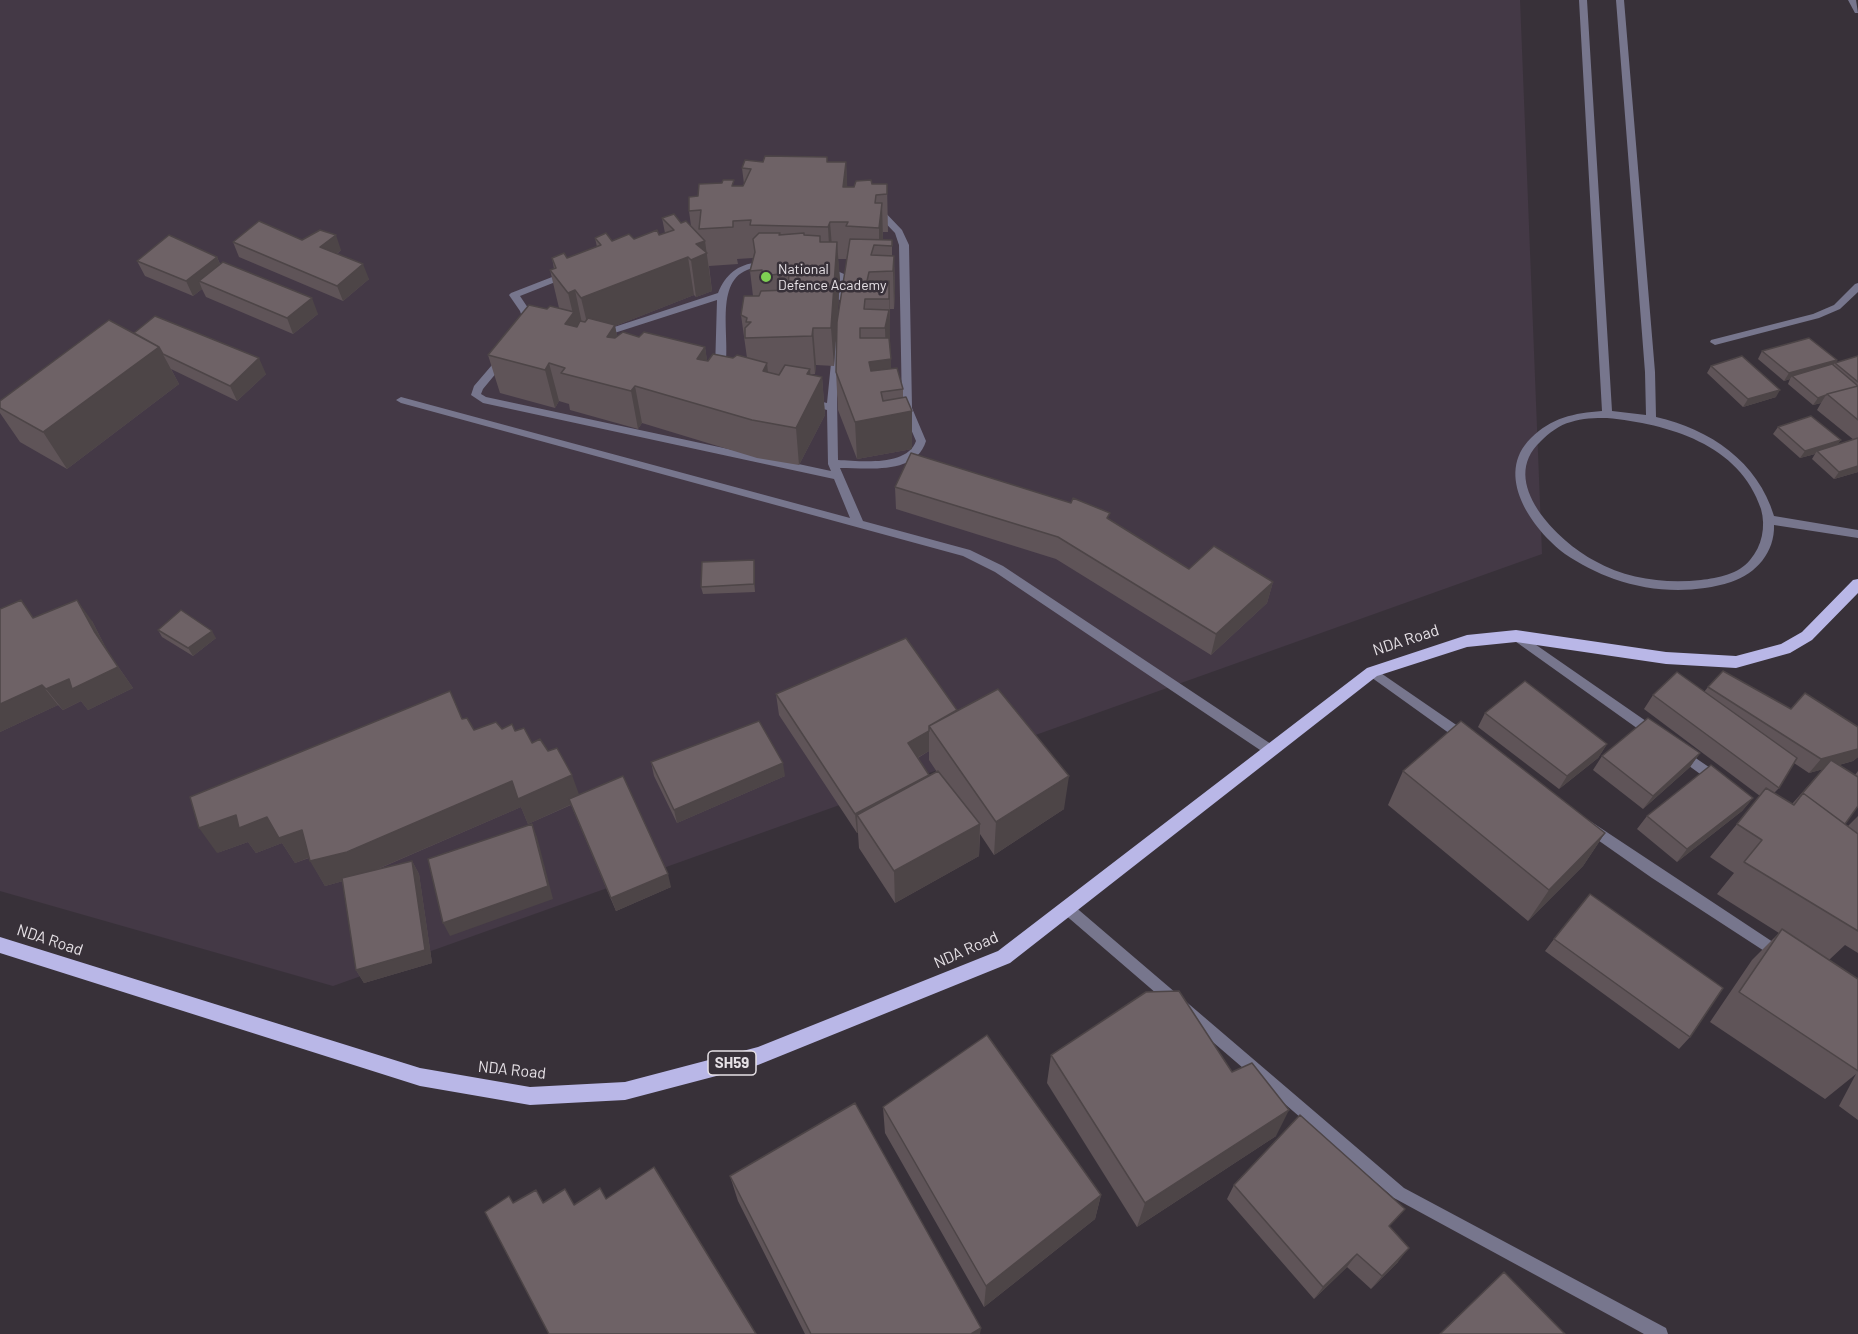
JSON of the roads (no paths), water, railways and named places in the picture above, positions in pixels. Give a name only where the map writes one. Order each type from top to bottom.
[{"type":"main road","name":"NDA Road","points":[[0,945],[420,1077],[530,1096],[625,1091],[758,1056],[1004,957],[1372,672],[1467,641],[1516,636],[1666,658],[1736,662],[1785,649],[1807,636],[1858,584]]},
{"type":"street","points":[[1583,0],[1607,414]]},
{"type":"street","points":[[1620,0],[1650,372],[1651,418]]},
{"type":"street","points":[[1852,0],[1858,11]]},
{"type":"street","points":[[833,464],[898,461],[918,451],[921,441],[907,408],[904,245],[899,231],[868,202]]},
{"type":"street","points":[[708,378],[720,380],[722,295],[728,277],[739,269],[759,265],[780,266]]},
{"type":"street","points":[[811,266],[844,274],[842,310]]},
{"type":"street","points":[[523,337],[528,325],[525,311],[514,295],[580,269]]},
{"type":"street","points":[[894,273],[904,272]]},
{"type":"street","points":[[1715,342],[1816,316],[1837,307],[1858,286]]},
{"type":"street","points":[[592,337],[722,295]]},
{"type":"street","points":[[839,332],[833,408],[833,464],[836,476],[859,525]]},
{"type":"street","points":[[508,354],[477,388],[476,395],[483,400],[836,476]]},
{"type":"street","points":[[401,400],[966,553],[999,569],[1270,750]]},
{"type":"street","points":[[799,400],[833,408]]},
{"type":"street","points":[[1607,414],[1651,418],[1684,429],[1716,447],[1743,469],[1762,494],[1770,520],[1767,545],[1752,566],[1721,582],[1680,587],[1635,581],[1591,564],[1555,540],[1530,511],[1519,481],[1523,454],[1541,432],[1570,418],[1607,414]]},
{"type":"street","points":[[1770,520],[1858,534]]},
{"type":"street","points":[[1516,636],[1722,783]]},
{"type":"street","points":[[1372,672],[1476,746]]},
{"type":"street","points":[[1581,820],[1657,874],[1788,959]]},
{"type":"street","points":[[1068,909],[1398,1193],[1660,1334]]},
{"type":"place","name":"National Defence Academy","points":[[766,277]]}]
